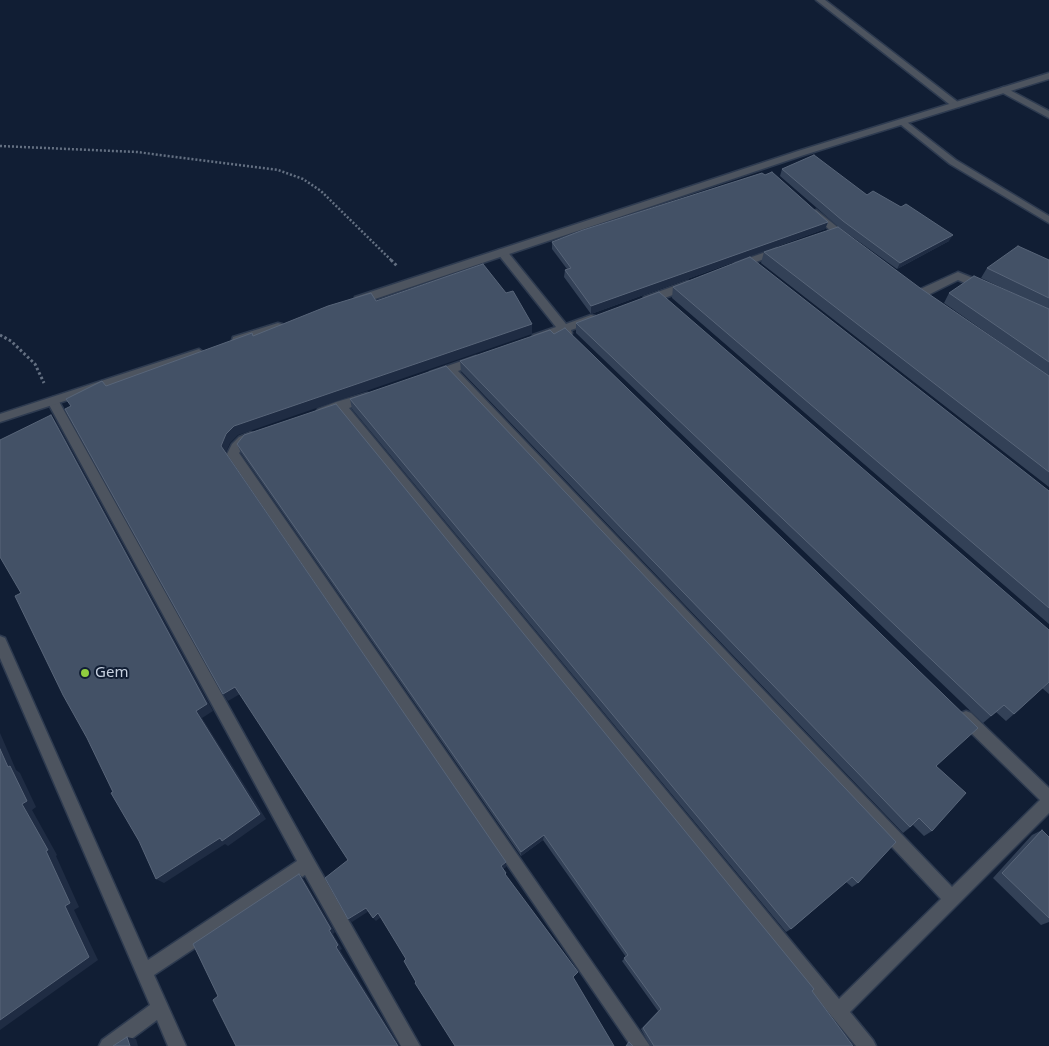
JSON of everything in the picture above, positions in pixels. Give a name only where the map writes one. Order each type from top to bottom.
[{"type":"street","points":[[820,0],[956,104]]},
{"type":"street","points":[[349,303],[502,252],[767,170],[956,104],[1049,76]]},
{"type":"street","points":[[1004,90],[1049,115]]},
{"type":"street","points":[[903,122],[953,162],[1049,220]]},
{"type":"street","points":[[810,208],[832,232],[859,248]]},
{"type":"street","points":[[731,268],[753,264],[784,249]]},
{"type":"street","points":[[502,252],[562,328],[577,342]]},
{"type":"street","points":[[920,294],[958,276],[991,290]]},
{"type":"street","points":[[634,305],[664,299],[696,282]]},
{"type":"street","points":[[525,342],[598,317]]},
{"type":"street","points":[[228,343],[284,325]]},
{"type":"street","points":[[0,418],[210,349]]},
{"type":"street","points":[[423,378],[488,356]]},
{"type":"street","points":[[451,370],[952,899]]},
{"type":"street","points":[[314,415],[377,393]]},
{"type":"street","points":[[52,401],[307,864],[411,1046]]},
{"type":"street","points":[[340,405],[868,1046]]},
{"type":"street","points":[[261,434],[243,440],[236,447],[233,454],[641,1046]]},
{"type":"street","points":[[0,642],[177,1046]]},
{"type":"street","points":[[956,708],[1049,798]]},
{"type":"street","points":[[840,1011],[1049,802]]},
{"type":"street","points":[[144,972],[307,864]]},
{"type":"street","points":[[108,1046],[160,1008]]},
{"type":"path","points":[[0,146],[138,152],[278,170],[304,179],[321,191],[414,282]]},
{"type":"path","points":[[0,335],[11,341],[35,364],[52,401]]},
{"type":"building","points":[[814,155],[867,195],[873,191],[901,207],[906,204],[953,235],[900,263],[843,221],[782,169]]},
{"type":"building","points":[[772,172],[828,222],[591,306],[565,270],[571,268],[552,242],[583,230],[762,173],[765,175]]},
{"type":"building","points":[[838,227],[920,288],[1049,376],[1049,472],[764,252]]},
{"type":"building","points":[[1018,246],[1049,260],[1049,298],[987,268]]},
{"type":"building","points":[[750,257],[1049,491],[1049,608],[673,287]]},
{"type":"building","points":[[483,264],[506,293],[513,291],[532,324],[234,426],[226,434],[221,446],[506,862],[501,866],[505,874],[578,972],[573,977],[614,1046],[455,1046],[415,983],[404,961],[406,959],[378,913],[373,918],[366,908],[348,919],[325,878],[348,860],[235,687],[223,694],[65,409],[71,406],[66,399],[102,381],[106,386],[252,333],[253,336],[328,306],[371,293],[376,301]]},
{"type":"building","points":[[974,276],[1049,309],[1049,362],[949,293]]},
{"type":"building","points":[[659,292],[1049,630],[1049,682],[1014,714],[1004,705],[991,716],[576,323]]},
{"type":"building","points":[[565,328],[978,728],[936,766],[966,793],[932,831],[919,818],[910,827],[460,361],[550,330],[554,334]]},
{"type":"building","points":[[446,366],[896,842],[858,883],[852,877],[791,929],[350,399]]},
{"type":"building","points":[[336,404],[814,989],[812,991],[853,1046],[654,1046],[643,1028],[661,1009],[624,958],[628,955],[544,835],[521,852],[237,444],[244,435]]},
{"type":"building","points":[[51,415],[207,704],[196,711],[260,814],[222,841],[220,838],[156,879],[139,841],[111,793],[113,792],[87,738],[63,695],[15,596],[21,593],[0,557],[0,440]]},
{"type":"building","points":[[0,749],[27,801],[22,804],[48,850],[46,851],[70,903],[65,906],[89,957],[0,1020]]},
{"type":"building","points":[[1042,830],[1049,837],[1049,918],[1002,873]]},
{"type":"building","points":[[299,874],[331,929],[329,930],[338,945],[336,947],[398,1046],[236,1046],[213,1000],[218,996],[193,944]]},
{"type":"building","points":[[127,1037],[130,1046],[113,1046]]},
{"type":"place","name":"Gem","points":[[85,673]]}]
